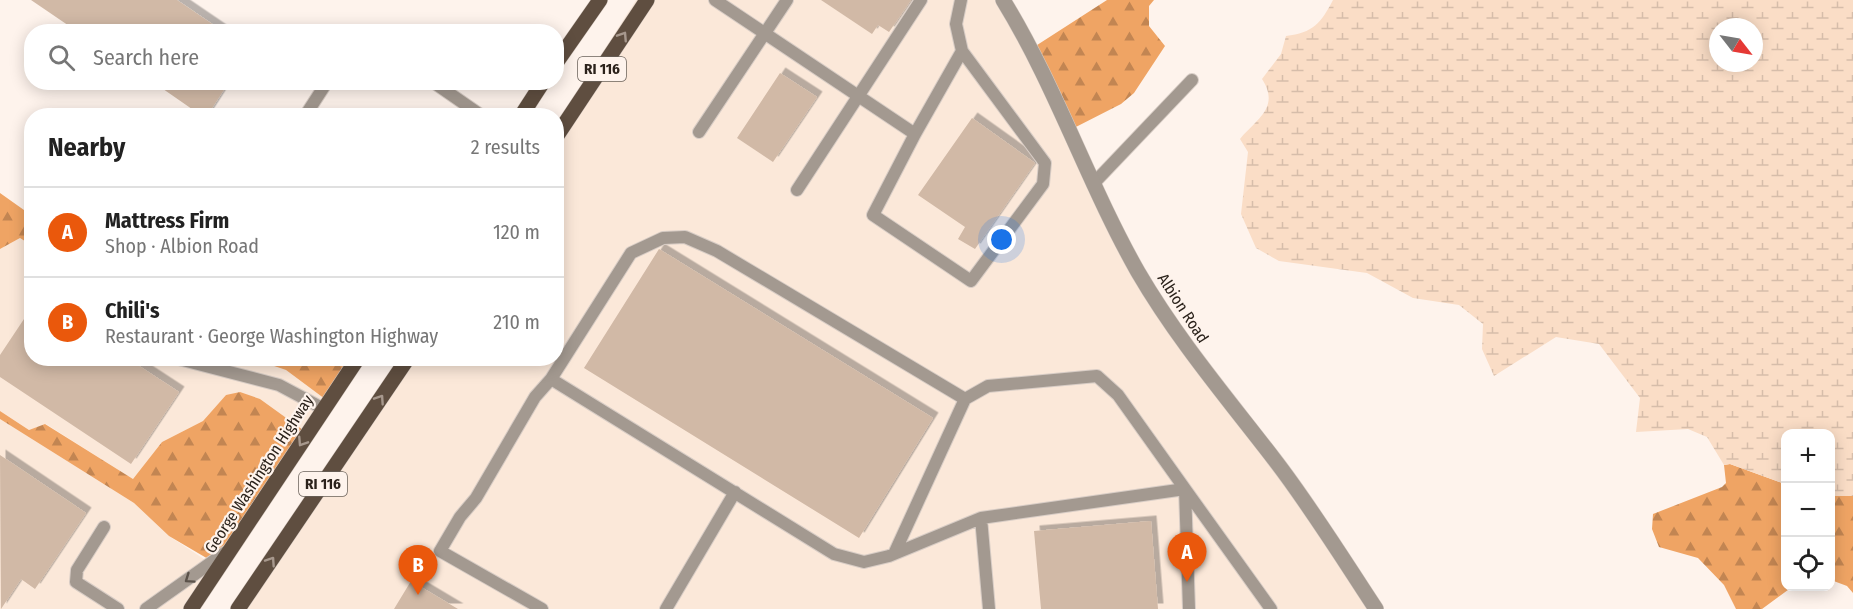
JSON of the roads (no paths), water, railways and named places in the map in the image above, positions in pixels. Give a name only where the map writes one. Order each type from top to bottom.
[{"type":"main road","name":"RI 116","points":[[564,52],[600,0]]},
{"type":"main road","name":"RI 116","points":[[564,125],[647,0]]},
{"type":"main road","points":[[526,108],[538,90]]},
{"type":"main road","name":"George Washington Highway","points":[[191,609],[352,366]]},
{"type":"main road","name":"RI 116","points":[[238,609],[403,366]]},
{"type":"street","name":"Albion Road","points":[[1003,0],[1034,58],[1093,184],[1138,272],[1196,360],[1294,487],[1376,609]]},
{"type":"lane","points":[[716,0],[915,134]]},
{"type":"lane","points":[[699,132],[787,0]]},
{"type":"lane","points":[[797,190],[921,0]]},
{"type":"lane","points":[[961,0],[956,24],[962,51],[1045,163],[1042,184],[971,281],[873,215],[962,51]]},
{"type":"lane","points":[[1093,184],[1192,80]]},
{"type":"lane","points":[[310,108],[322,90]]},
{"type":"lane","points":[[445,90],[470,108]]},
{"type":"lane","points":[[564,359],[631,253],[663,238],[685,237],[717,251],[966,399]]},
{"type":"lane","points":[[206,366],[279,385],[324,409]]},
{"type":"lane","points":[[542,609],[440,551],[460,518],[476,498],[535,397],[559,366]]},
{"type":"lane","points":[[894,554],[966,399],[988,386],[1097,376],[1119,395],[1271,609]]},
{"type":"lane","points":[[551,379],[834,554],[864,562],[894,554],[981,518],[1185,489]]},
{"type":"lane","points":[[1185,489],[1189,609]]},
{"type":"lane","points":[[666,609],[735,492]]},
{"type":"lane","points":[[981,518],[989,609]]},
{"type":"lane","points":[[104,527],[76,570],[76,582],[118,609]]},
{"type":"lane","points":[[146,609],[232,548]]},
{"type":"place","name":"Mattress Firm","points":[[1187,582]]},
{"type":"place","name":"Chili's","points":[[418,595]]}]
